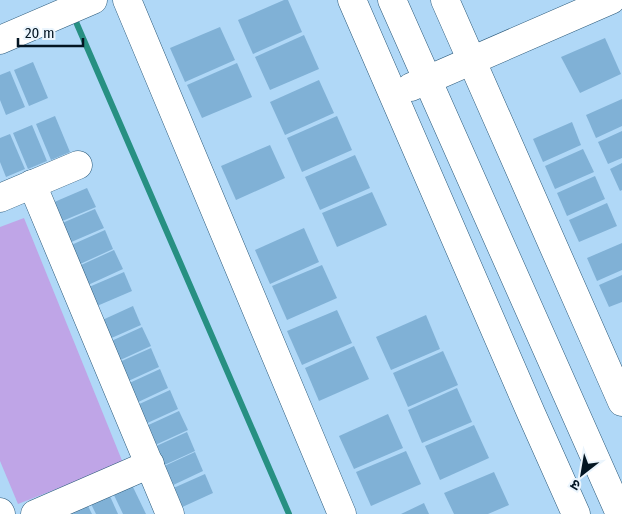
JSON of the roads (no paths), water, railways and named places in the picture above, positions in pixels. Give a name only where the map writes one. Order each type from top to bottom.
[{"type":"street","points":[[127,0],[342,514]]},
{"type":"street","points":[[352,0],[576,514]]},
{"type":"street","points":[[392,0],[620,514]]},
{"type":"street","points":[[445,0],[622,402]]},
{"type":"street","points":[[393,94],[611,0]]},
{"type":"street","points":[[0,40],[89,2]]},
{"type":"street","points":[[0,198],[78,165]]},
{"type":"street","points":[[32,184],[170,514]]},
{"type":"street","points":[[35,514],[150,464]]},
{"type":"waterway","points":[[73,15],[289,514]]}]
